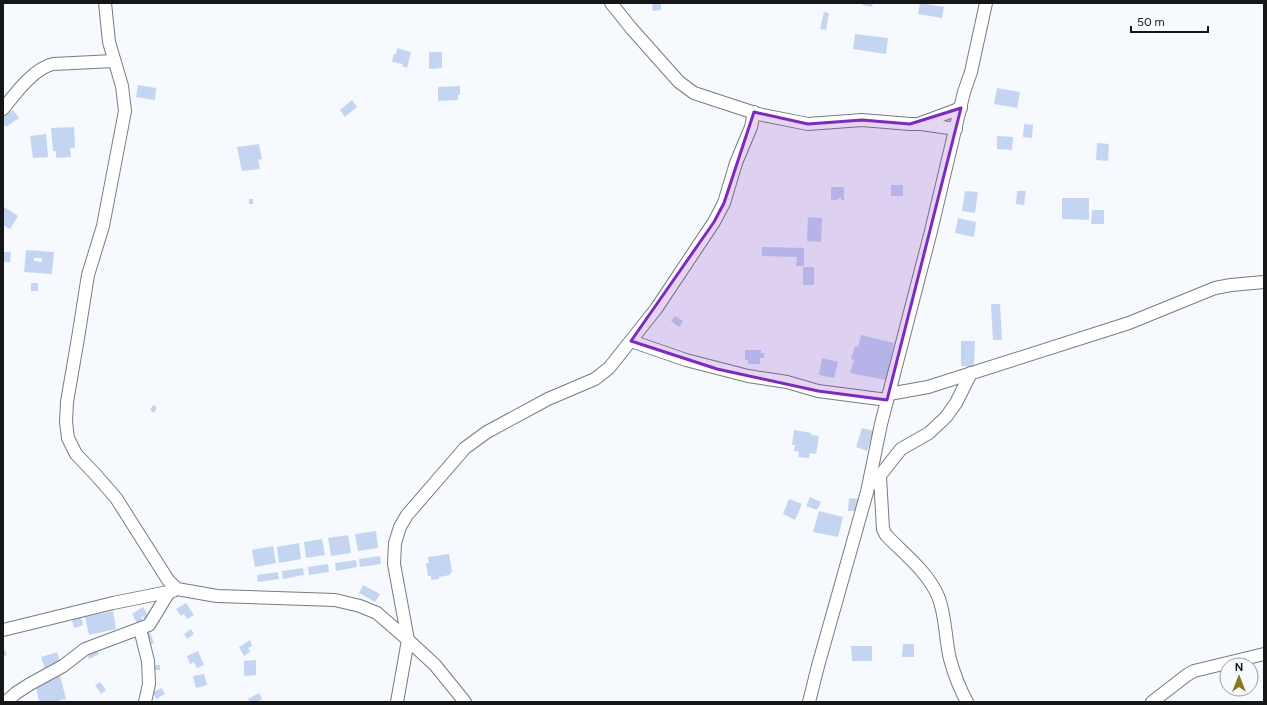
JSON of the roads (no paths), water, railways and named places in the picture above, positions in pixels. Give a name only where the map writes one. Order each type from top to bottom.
[{"type":"street","points":[[104,3],[109,42],[122,86],[125,111],[104,226],[88,275],[66,402],[66,422],[68,438],[76,454],[96,474],[116,498],[168,580],[173,591]]},
{"type":"street","points":[[611,3],[679,82],[694,93],[754,112],[808,124],[862,120],[898,124],[918,124],[956,129]]},
{"type":"street","points":[[809,702],[867,492],[888,397],[971,72],[986,3]]},
{"type":"street","points":[[3,109],[16,92],[44,67],[53,64],[114,61]]},
{"type":"street","points":[[918,124],[961,108]]},
{"type":"street","points":[[397,702],[408,640],[394,564],[395,543],[400,527],[407,515],[465,448],[487,432],[548,399],[595,379],[609,368],[656,309],[714,222],[724,203],[736,163],[751,127],[754,112]]},
{"type":"street","points":[[631,341],[686,360],[748,376],[787,382],[818,391],[888,397],[928,387],[1129,323],[1215,288],[1264,282]]},
{"type":"street","points":[[867,492],[901,449],[929,433],[946,417],[956,403],[970,373]]},
{"type":"street","points":[[880,477],[883,529],[886,535],[918,567],[937,595],[941,605],[950,659],[960,690],[967,702]]},
{"type":"street","points":[[6,702],[16,693],[63,666],[85,649],[149,625],[173,591]]},
{"type":"street","points":[[3,630],[113,603],[173,591],[217,596],[336,600],[360,606],[377,613],[435,665],[465,702]]},
{"type":"street","points":[[140,629],[148,662],[149,684],[145,702]]},
{"type":"street","points":[[1152,702],[1194,671],[1264,654]]}]
